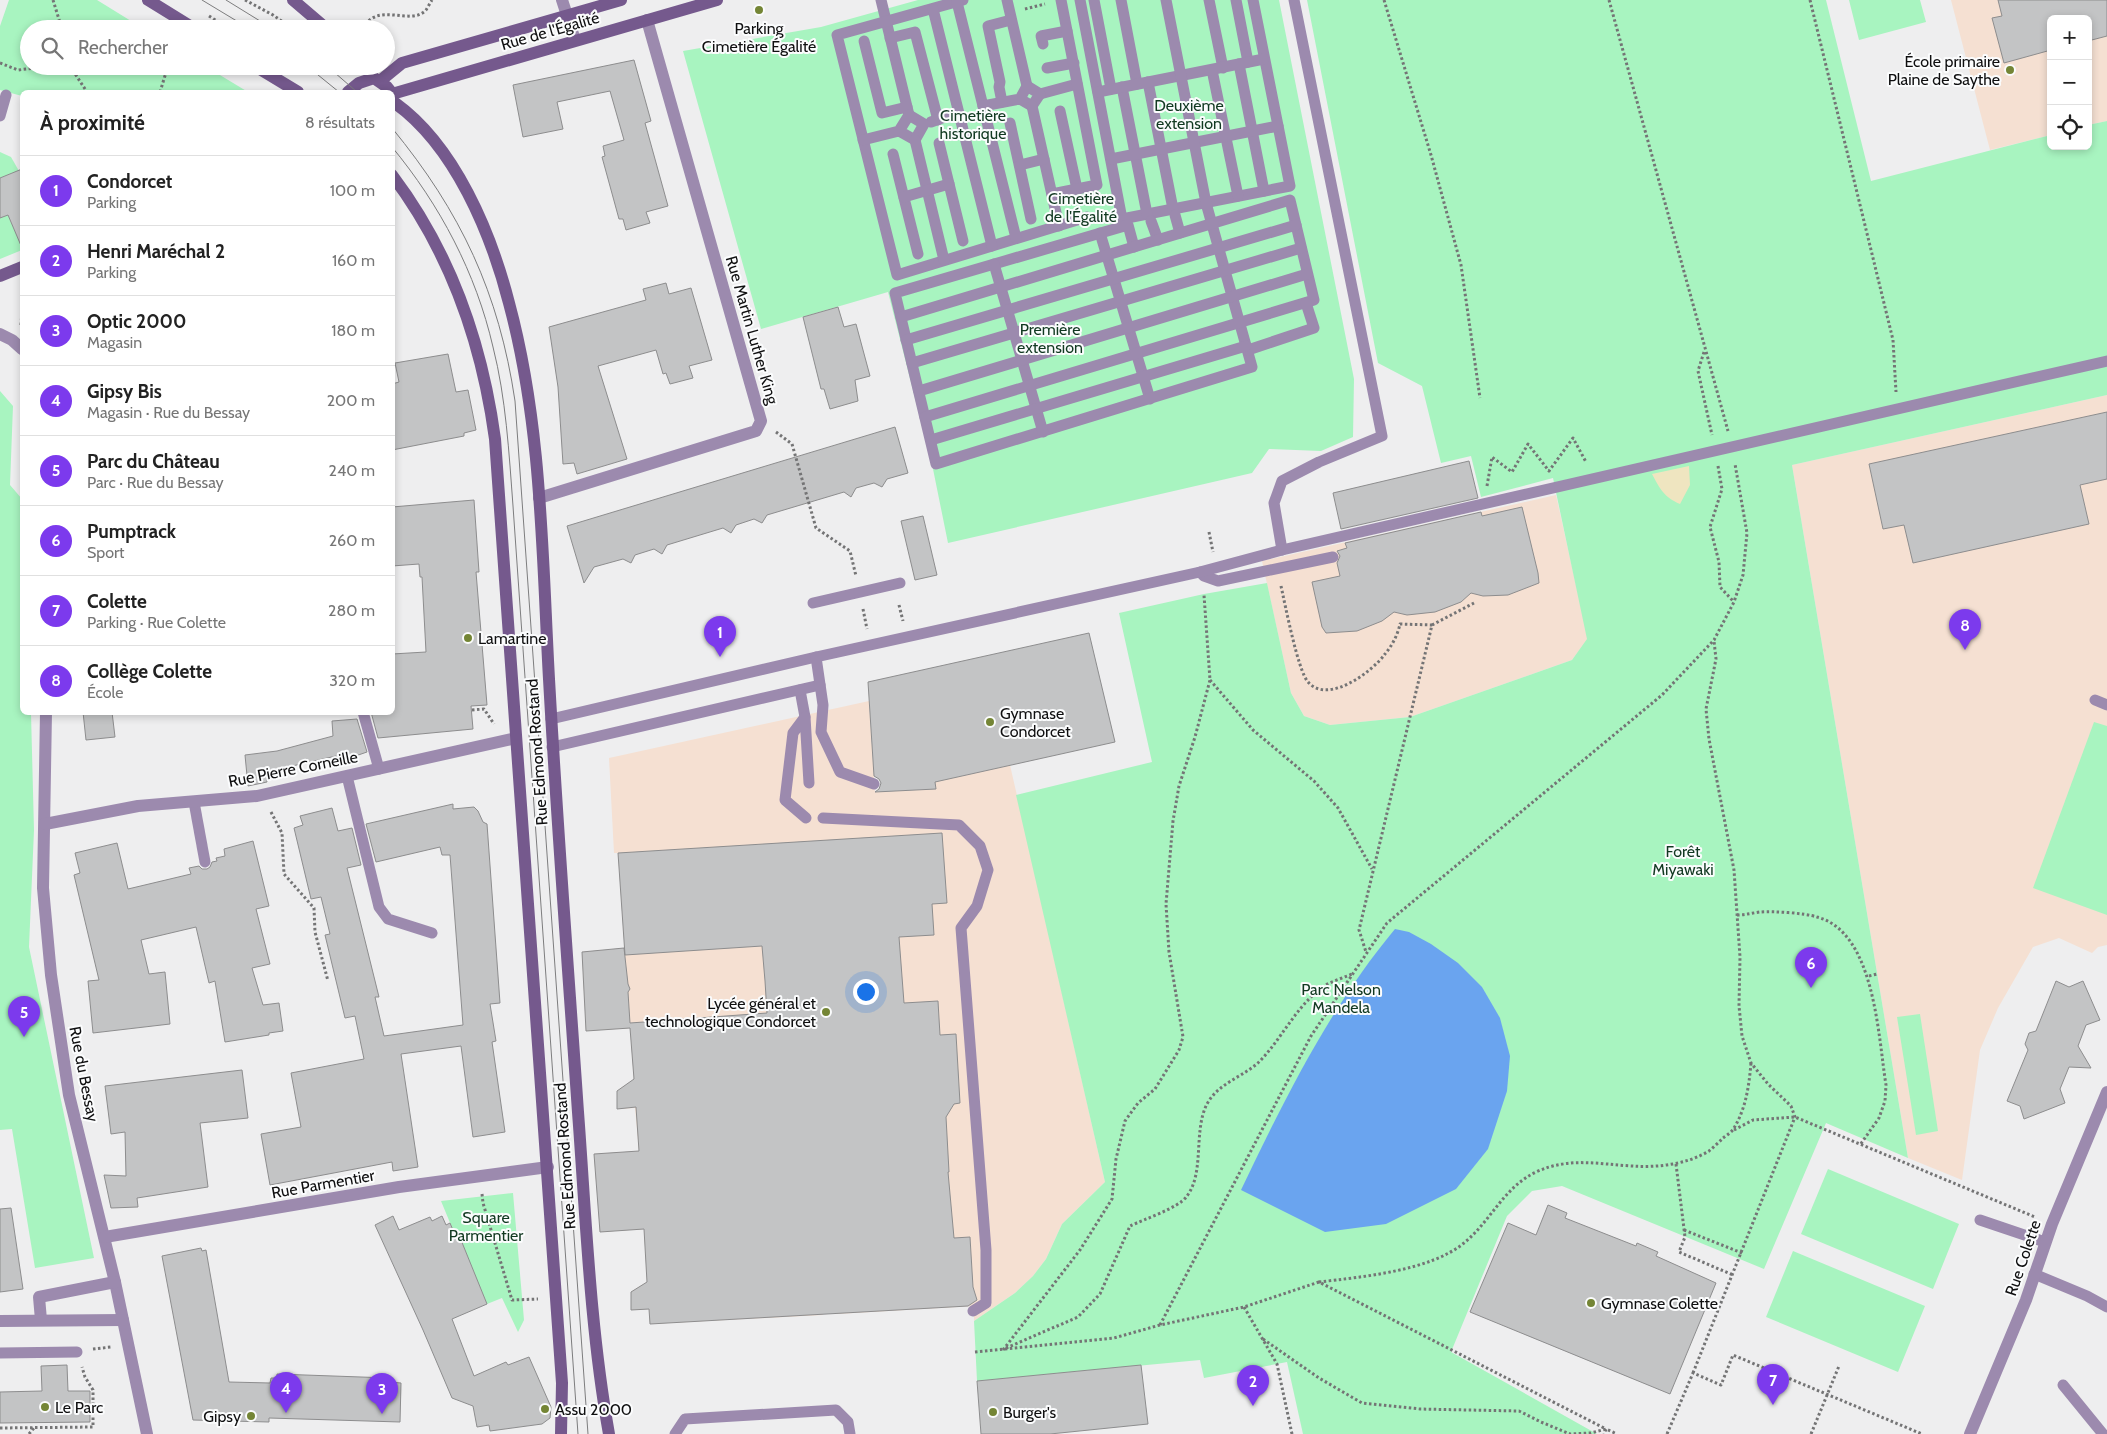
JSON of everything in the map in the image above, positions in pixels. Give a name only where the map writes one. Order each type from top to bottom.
[{"type":"main road","points":[[148,0],[180,20]]},
{"type":"main road","points":[[293,0],[316,20]]},
{"type":"main road","name":"Rue de l'Égalité","points":[[395,67],[402,63],[621,0]]},
{"type":"main road","name":"Rue de l'Égalité","points":[[395,95],[574,40],[716,0]]},
{"type":"main road","points":[[270,75],[295,90]]},
{"type":"main road","name":"Rue Edmond Rostand","points":[[373,75],[387,90]]},
{"type":"main road","name":"Rue de l'Égalité","points":[[350,90],[359,82],[377,79],[383,75]]},
{"type":"main road","name":"Rue Edmond Rostand","points":[[395,98],[414,116],[443,152],[477,212],[490,243],[510,303],[533,425],[539,498],[552,747],[599,1375],[609,1434]]},
{"type":"main road","name":"Rue Edmond Rostand","points":[[395,180],[418,213],[448,270],[465,309],[487,386],[498,469],[548,1167],[562,1383],[561,1434]]},
{"type":"main road","points":[[0,276],[20,268]]},
{"type":"street","points":[[562,0],[574,40]]},
{"type":"street","name":"Rue Martin Luther King","points":[[539,498],[756,431],[761,421],[647,20]]},
{"type":"street","points":[[0,334],[12,340],[20,347]]},
{"type":"street","name":"Rue du Bessay","points":[[46,715],[43,888],[50,975],[70,1095],[129,1344],[146,1434]]},
{"type":"street","name":"Rue Pierre Corneille","points":[[45,824],[138,806],[268,794],[516,738]]},
{"type":"street","name":"Rue Colette","points":[[1970,1434],[2026,1300],[2052,1224],[2107,1092]]},
{"type":"street","name":"Rue Parmentier","points":[[105,1237],[399,1187],[548,1167]]},
{"type":"street","points":[[41,1320],[39,1297],[115,1282]]},
{"type":"street","points":[[0,1321],[123,1320]]},
{"type":"lane","points":[[881,0],[908,111],[924,124]]},
{"type":"lane","points":[[1007,0],[1027,86],[1020,99]]},
{"type":"lane","points":[[1052,194],[1097,184],[1061,0]]},
{"type":"lane","points":[[1080,0],[1122,219],[1149,218],[1206,203],[1290,186],[1253,0]]},
{"type":"lane","points":[[1094,0],[1135,154],[1149,218],[1158,240]]},
{"type":"lane","points":[[1121,0],[1161,149],[1180,233]]},
{"type":"lane","points":[[1134,247],[1128,225],[895,293],[936,464],[1252,367],[1206,203],[1166,0]]},
{"type":"lane","points":[[1210,0],[1226,136],[1238,196]]},
{"type":"lane","points":[[1236,0],[1252,131],[1264,192]]},
{"type":"lane","points":[[1282,550],[1274,502],[1282,482],[1319,462],[1382,436],[1294,0]]},
{"type":"lane","points":[[1016,238],[983,106],[960,1],[836,35],[897,275],[1087,217]]},
{"type":"lane","points":[[933,9],[992,246]]},
{"type":"lane","points":[[1002,102],[1000,82],[988,26],[1011,16]]},
{"type":"lane","points":[[1042,44],[1041,36],[1067,30]]},
{"type":"lane","points":[[890,38],[915,32],[938,120]]},
{"type":"lane","points":[[864,42],[882,113],[908,111]]},
{"type":"lane","points":[[1098,92],[1264,59]]},
{"type":"lane","points":[[1047,68],[1074,63]]},
{"type":"lane","points":[[1059,226],[1032,106],[1040,94],[1078,84]]},
{"type":"lane","points":[[1027,86],[1040,94]]},
{"type":"lane","points":[[0,116],[6,95]]},
{"type":"lane","points":[[983,106],[1020,99],[1032,106]]},
{"type":"lane","points":[[1060,110],[1077,189]]},
{"type":"lane","points":[[899,131],[908,111]]},
{"type":"lane","points":[[944,260],[915,140],[924,124],[958,112]]},
{"type":"lane","points":[[1010,123],[1031,219]]},
{"type":"lane","points":[[1111,159],[1278,126]]},
{"type":"lane","points":[[863,140],[899,131],[915,140]]},
{"type":"lane","points":[[939,143],[963,241]]},
{"type":"lane","points":[[893,154],[918,254]]},
{"type":"lane","points":[[1020,165],[1044,159]]},
{"type":"lane","points":[[904,197],[949,184]]},
{"type":"lane","points":[[900,317],[1290,200],[1306,274],[1314,300],[925,417]]},
{"type":"lane","points":[[906,340],[1296,224]]},
{"type":"lane","points":[[1100,232],[1150,399]]},
{"type":"lane","points":[[912,363],[1301,248]]},
{"type":"lane","points":[[994,264],[1043,432]]},
{"type":"lane","points":[[919,391],[1306,274]]},
{"type":"lane","points":[[931,440],[1314,328],[1306,303]]},
{"type":"lane","points":[[551,719],[816,657],[1200,572],[1282,550],[2107,362]]},
{"type":"lane","points":[[1200,572],[1204,576],[1218,581],[1332,557]]},
{"type":"lane","points":[[814,603],[900,583]]},
{"type":"lane","points":[[816,657],[824,705],[821,732],[840,772],[874,784]]},
{"type":"lane","points":[[552,747],[820,685]]},
{"type":"lane","points":[[800,690],[805,717],[809,783]]},
{"type":"lane","points":[[2095,700],[2107,705]]},
{"type":"lane","points":[[364,715],[379,769]]},
{"type":"lane","points":[[805,717],[793,733],[784,800],[806,818]]},
{"type":"lane","points":[[347,776],[379,907],[388,919],[432,934]]},
{"type":"lane","points":[[194,802],[205,862]]},
{"type":"lane","points":[[823,818],[959,825],[980,846],[988,870],[977,906],[961,928],[986,1250],[986,1303],[974,1312]]},
{"type":"lane","points":[[1980,1220],[2045,1242]]},
{"type":"lane","points":[[2034,1274],[2087,1296],[2107,1308]]},
{"type":"lane","points":[[0,1352],[77,1352]]},
{"type":"lane","points":[[2063,1385],[2102,1434]]},
{"type":"lane","points":[[676,1434],[685,1419],[836,1410],[848,1422],[850,1434]]},
{"type":"path","points":[[53,0],[59,20]]},
{"type":"path","points":[[245,0],[278,20]]},
{"type":"path","points":[[371,20],[374,16],[392,14],[413,16],[425,11],[432,0]]},
{"type":"path","points":[[1011,16],[1045,5],[1044,0]]},
{"type":"path","points":[[1384,0],[1431,155],[1460,265],[1480,398]]},
{"type":"path","points":[[1160,1325],[1311,1036],[1387,923],[1662,695],[1714,640],[1734,602],[1743,575],[1747,533],[1733,448],[1609,0]]},
{"type":"path","points":[[1810,0],[1893,340],[1897,409]]},
{"type":"path","points":[[0,63],[20,70]]},
{"type":"path","points":[[76,75],[86,90]]},
{"type":"path","points":[[161,90],[165,75]]},
{"type":"path","points":[[1705,350],[1698,370],[1716,451],[1722,489],[1710,528],[1719,562],[1720,587],[1734,602]]},
{"type":"path","points":[[761,421],[792,444],[816,528],[850,551],[871,645]]},
{"type":"path","points":[[1483,505],[1492,457],[1512,472],[1528,444],[1549,471],[1573,438],[1594,478]]},
{"type":"path","points":[[1276,568],[1301,667],[1308,682],[1321,690],[1338,688],[1368,673],[1386,654],[1399,631],[1400,624],[1432,625],[1474,603]]},
{"type":"path","points":[[1003,1350],[1080,1250],[1112,1199],[1116,1159],[1125,1121],[1138,1103],[1155,1089],[1179,1050],[1183,1036],[1169,952],[1166,904],[1173,821],[1179,786],[1210,680],[1200,572]]},
{"type":"path","points":[[1366,952],[1359,930],[1432,625]]},
{"type":"path","points":[[1714,640],[1716,659],[1706,709],[1709,739],[1734,870],[1740,957],[1739,1006],[1742,1036],[1750,1063],[1749,1088],[1743,1110],[1733,1130]]},
{"type":"path","points":[[1210,680],[1253,730],[1314,781],[1338,808],[1372,870]]},
{"type":"path","points":[[472,710],[484,709],[488,714],[495,726],[497,742]]},
{"type":"path","points":[[268,794],[271,813],[282,833],[284,874],[314,908],[315,932],[328,981]]},
{"type":"path","points":[[1737,915],[1760,912],[1817,916],[1836,924],[1855,946],[1869,976],[1886,1085],[1885,1101],[1879,1118],[1860,1145]]},
{"type":"path","points":[[1003,1350],[1078,1317],[1100,1294],[1130,1226],[1174,1206],[1187,1197],[1195,1178],[1201,1118],[1208,1101],[1227,1083],[1259,1061],[1302,1006],[1325,986],[1352,974]]},
{"type":"path","points":[[1869,976],[1877,974]]},
{"type":"path","points":[[1667,1434],[1742,1254],[1795,1117],[1792,1106],[1768,1084],[1750,1063]]},
{"type":"path","points":[[975,1352],[1114,1338],[1160,1325],[1244,1307],[1319,1282],[1388,1273],[1442,1256],[1464,1243],[1514,1185],[1536,1172],[1562,1164],[1588,1161],[1634,1166],[1676,1164],[1709,1151],[1733,1130],[1753,1120],[1795,1117],[2052,1224]]},
{"type":"path","points":[[1676,1164],[1685,1237],[1679,1252],[1733,1275]]},
{"type":"path","points":[[483,1196],[512,1300],[556,1298]]},
{"type":"path","points":[[1684,1230],[1742,1254]]},
{"type":"path","points":[[1319,1282],[1617,1434]]},
{"type":"path","points":[[1244,1307],[1277,1364],[1292,1434]]},
{"type":"path","points":[[1263,1339],[1319,1378],[1362,1403],[1420,1409],[1518,1411],[1570,1434],[1591,1433],[1606,1429]]},
{"type":"path","points":[[0,1428],[94,1427],[93,1390],[85,1377],[77,1352],[129,1344]]},
{"type":"path","points":[[1693,1373],[1720,1385],[1733,1355],[1922,1434]]},
{"type":"path","points":[[1811,1434],[1839,1366]]},
{"type":"path","points":[[6,1428],[12,1434]]},
{"type":"path","points":[[29,1434],[34,1428]]},
{"type":"path","points":[[1604,1434],[1606,1429]]},
{"type":"shaded area","name":"École primaire Plaine de Saythe","points":[[1951,0],[2107,0],[2107,121],[2092,124],[2092,15],[2047,15],[2047,136],[1990,150]]},
{"type":"shaded area","points":[[2107,395],[2107,945],[2098,947],[2092,953],[2059,938],[2033,947],[1998,1008],[1980,1050],[1962,1180],[1908,1158],[1792,465]]},
{"type":"shaded area","points":[[1556,495],[1588,639],[1572,660],[1410,717],[1330,725],[1304,716],[1291,693],[1262,561]]},
{"type":"shaded area","name":"Lycée général et technologique Condorcet","points":[[869,701],[875,792],[935,789],[935,768],[960,776],[1010,765],[1105,1182],[1062,1224],[1046,1259],[1033,1276],[1015,1293],[974,1321],[974,1306],[837,1314],[837,1311],[822,1302],[823,1315],[650,1324],[649,1309],[631,1310],[631,1292],[647,1282],[644,1229],[600,1232],[598,1203],[603,1203],[601,1181],[596,1182],[594,1154],[639,1151],[635,1108],[617,1109],[617,1091],[634,1079],[630,1028],[586,1031],[582,952],[603,950],[603,954],[625,952],[618,853],[614,853],[609,758]]},
{"type":"green space","points":[[9,0],[97,0],[129,20],[20,20],[20,75],[220,75],[245,90],[20,90],[20,95],[0,90],[0,26]]},
{"type":"green space","name":"Cimetière de l'Égalité","points":[[918,0],[1279,0],[1354,379],[1353,437],[1321,451],[1269,449],[1252,473],[948,543],[933,469],[888,292],[761,329],[683,51],[821,27]]},
{"type":"green space","name":"Parc Nelson Mandela","points":[[1307,0],[1826,0],[1871,181],[2047,136],[2047,150],[2092,150],[2092,124],[2107,121],[2107,395],[1792,465],[1908,1158],[1826,1123],[1764,1269],[1562,1186],[1532,1191],[1507,1216],[1451,1352],[1597,1434],[1303,1434],[1287,1362],[1204,1378],[1200,1360],[977,1381],[974,1321],[1015,1293],[1033,1276],[1046,1259],[1062,1224],[1105,1182],[1016,795],[1152,762],[1119,613],[1204,594],[1267,583],[1291,693],[1304,716],[1330,725],[1410,717],[1572,660],[1587,639],[1553,478],[1481,497],[1471,456],[1441,463],[1422,386],[1378,363]]},
{"type":"green space","points":[[1849,0],[1920,0],[1926,22],[1859,40]]},
{"type":"green space","points":[[0,152],[11,157],[19,171],[0,178]]},
{"type":"green space","points":[[8,215],[15,231],[20,229],[20,251],[0,259],[0,216]]},
{"type":"green space","points":[[0,391],[13,406],[10,485],[20,497],[20,715],[31,715],[34,830],[29,947],[94,1258],[35,1268],[12,1129],[0,1130]]},
{"type":"green space","points":[[2094,722],[2107,726],[2107,915],[2033,888]]},
{"type":"green space","points":[[1920,1014],[1938,1131],[1916,1135],[1897,1017]]},
{"type":"green space","points":[[1828,1169],[1959,1224],[1933,1289],[1801,1234]]},
{"type":"green space","name":"Square Parmentier","points":[[513,1193],[524,1320],[518,1332],[502,1298],[487,1304],[461,1241],[458,1242],[441,1201]]},
{"type":"green space","points":[[1793,1251],[1925,1306],[1898,1372],[1766,1317]]},
{"type":"sand","points":[[1689,466],[1690,485],[1680,504],[1663,492],[1652,474]]},
{"type":"water","points":[[1395,929],[1409,932],[1431,944],[1458,963],[1482,987],[1500,1018],[1510,1056],[1507,1091],[1488,1149],[1456,1189],[1386,1224],[1325,1232],[1241,1190],[1274,1121],[1310,1054],[1350,990]]},
{"type":"building","points":[[1998,0],[2107,0],[2107,36],[2092,40],[2092,15],[2047,15],[2047,51],[2004,63],[1992,18],[2002,16]]},
{"type":"building","points":[[634,60],[651,121],[645,123],[668,206],[646,212],[650,223],[626,230],[623,219],[619,219],[602,157],[605,156],[603,146],[624,140],[610,91],[557,102],[563,129],[523,137],[513,85]]},
{"type":"building","points":[[20,170],[20,243],[8,215],[0,218],[0,178]]},
{"type":"building","points":[[666,283],[669,294],[691,288],[712,360],[689,366],[693,378],[670,384],[666,373],[663,374],[656,350],[598,366],[627,459],[577,474],[574,463],[563,464],[558,387],[549,327],[646,300],[643,289]]},
{"type":"building","points":[[838,307],[844,327],[856,324],[870,376],[855,380],[858,401],[830,409],[824,389],[821,389],[803,317]]},
{"type":"building","points":[[448,354],[456,392],[468,390],[476,430],[464,433],[464,436],[395,449],[395,383],[399,382],[395,363]]},
{"type":"building","points":[[2107,412],[2107,479],[2080,485],[2089,524],[1913,563],[1904,525],[1883,529],[1869,464]]},
{"type":"building","points":[[895,427],[908,473],[887,479],[882,487],[874,483],[856,488],[851,497],[844,492],[767,515],[762,523],[754,519],[736,525],[731,533],[723,528],[667,545],[662,554],[654,549],[635,555],[631,563],[623,559],[594,567],[584,583],[567,526]]},
{"type":"building","points":[[1469,461],[1478,498],[1341,529],[1333,493]]},
{"type":"building","points":[[474,500],[479,572],[476,572],[487,705],[471,706],[473,729],[378,738],[372,715],[395,715],[395,654],[426,652],[422,577],[420,577],[419,564],[395,566],[395,507]]},
{"type":"building","points":[[1522,507],[1539,583],[1508,595],[1483,596],[1471,593],[1461,602],[1435,612],[1407,615],[1394,612],[1382,621],[1357,631],[1326,633],[1322,627],[1312,582],[1340,576],[1337,563],[1340,556],[1337,551],[1347,548],[1345,543],[1481,512],[1482,516]]},
{"type":"building","points":[[923,516],[937,575],[915,580],[901,521]]},
{"type":"building","name":"Gymnase Condorcet","points":[[1089,633],[1115,742],[935,782],[936,789],[875,792],[879,789],[881,783],[874,776],[868,682]]},
{"type":"building","points":[[83,715],[112,715],[115,737],[86,740]]},
{"type":"building","points":[[357,719],[367,752],[338,762],[336,756],[266,772],[267,782],[248,786],[245,755],[277,751],[333,736],[332,721]]},
{"type":"building","points":[[453,804],[453,809],[474,807],[483,822],[487,824],[500,1003],[490,1004],[496,1041],[492,1042],[505,1132],[473,1137],[461,1046],[401,1054],[418,1167],[393,1171],[392,1162],[270,1185],[261,1134],[301,1127],[291,1073],[364,1059],[355,1016],[345,1018],[325,935],[330,934],[321,897],[311,899],[294,828],[303,825],[300,816],[332,808],[338,831],[352,828],[361,865],[347,868],[379,997],[375,997],[384,1036],[463,1025],[450,855],[442,855],[440,847],[376,862],[366,824]]},
{"type":"building","points":[[942,833],[947,903],[932,904],[934,935],[899,937],[904,1003],[938,1001],[940,1035],[956,1034],[960,1103],[954,1104],[946,1117],[948,1172],[954,1238],[970,1237],[973,1287],[977,1300],[968,1306],[650,1324],[649,1309],[631,1310],[631,1292],[647,1282],[644,1229],[600,1232],[594,1154],[639,1151],[636,1107],[617,1109],[617,1091],[634,1079],[630,1028],[586,1031],[582,952],[624,948],[628,984],[630,989],[628,992],[630,1023],[767,1013],[765,981],[762,946],[625,955],[618,853]]},
{"type":"building","points":[[253,841],[269,906],[256,909],[270,964],[252,968],[263,1005],[279,1003],[283,1031],[225,1042],[215,981],[209,983],[196,927],[141,940],[149,974],[165,972],[170,1024],[93,1033],[88,981],[99,980],[74,875],[80,873],[75,853],[117,843],[128,889],[191,874],[189,868],[199,866],[202,869],[207,869],[212,862],[217,861],[216,858],[225,856],[224,849]]},
{"type":"building","points":[[2056,981],[2069,987],[2083,981],[2100,1020],[2086,1025],[2078,1046],[2091,1068],[2069,1067],[2060,1089],[2065,1103],[2024,1119],[2020,1106],[2007,1101],[2028,1050],[2025,1044],[2029,1033],[2036,1031]]},
{"type":"building","points":[[242,1070],[248,1118],[200,1123],[208,1187],[137,1198],[138,1207],[111,1208],[104,1175],[126,1176],[125,1132],[111,1134],[105,1086]]},
{"type":"building","name":"Gymnase Colette","points":[[1548,1205],[1567,1213],[1565,1218],[1636,1246],[1637,1243],[1658,1252],[1656,1256],[1716,1283],[1670,1394],[1470,1312],[1508,1223],[1536,1235]]},
{"type":"building","points":[[11,1208],[23,1289],[0,1292],[0,1209]]},
{"type":"building","points":[[393,1216],[399,1230],[430,1217],[432,1221],[442,1216],[446,1225],[450,1223],[458,1242],[461,1240],[487,1304],[452,1319],[474,1376],[506,1362],[508,1365],[529,1357],[551,1407],[550,1418],[542,1424],[490,1431],[489,1425],[477,1427],[473,1406],[452,1398],[375,1225]]},
{"type":"building","points":[[201,1248],[202,1251],[206,1250],[229,1382],[270,1383],[271,1378],[277,1378],[277,1374],[389,1378],[389,1382],[401,1383],[400,1422],[269,1418],[269,1422],[193,1420],[162,1256]]},
{"type":"building","name":"Le Parc","points":[[67,1365],[68,1391],[90,1391],[90,1422],[0,1423],[0,1392],[42,1391],[41,1366]]},
{"type":"building","points":[[1141,1365],[1148,1424],[1050,1434],[981,1434],[977,1381]]},
{"type":"tram line","points":[[202,0],[235,20]]},
{"type":"tram line","points":[[226,0],[258,20]]},
{"type":"tram line","points":[[318,75],[337,90]]},
{"type":"tram line","points":[[337,75],[355,90]]},
{"type":"tram line","points":[[395,132],[438,191],[457,223],[473,256],[499,325],[515,401],[588,1434]]},
{"type":"tram line","points":[[395,151],[426,192],[441,216],[466,266],[486,320],[504,406],[513,506],[578,1434]]},
{"type":"place","name":"Parking Cimetière Égalité","points":[[759,10]]},
{"type":"place","name":"École primaire Plaine de Saythe","points":[[2010,70]]},
{"type":"place","name":"Lamartine","points":[[468,638]]},
{"type":"place","name":"Collège Colette","points":[[1965,650]]},
{"type":"place","name":"Condorcet","points":[[720,657]]},
{"type":"place","name":"Gymnase Condorcet","points":[[990,722]]},
{"type":"place","name":"Pumptrack","points":[[1811,988]]},
{"type":"place","name":"Lycée général et technologique Condorcet","points":[[826,1012]]},
{"type":"place","name":"Parc du Château","points":[[24,1037]]},
{"type":"place","name":"Gymnase Colette","points":[[1591,1303]]},
{"type":"place","name":"Colette","points":[[1773,1405]]},
{"type":"place","name":"Henri Maréchal 2","points":[[1253,1406]]},
{"type":"place","name":"Le Parc","points":[[45,1407]]},
{"type":"place","name":"Assu 2000","points":[[545,1409]]},
{"type":"place","name":"Burger's","points":[[993,1412]]},
{"type":"place","name":"Gipsy Bis","points":[[286,1413]]},
{"type":"place","name":"Optic 2000","points":[[382,1414]]},
{"type":"place","name":"Gipsy","points":[[251,1416]]},
{"type":"park label","name":"Deuxième extension","points":[[1189,114]]},
{"type":"park label","name":"Cimetière historique","points":[[973,124]]},
{"type":"park label","name":"Première extension","points":[[1050,338]]},
{"type":"park label","name":"Forêt Miyawaki","points":[[1683,860]]}]
